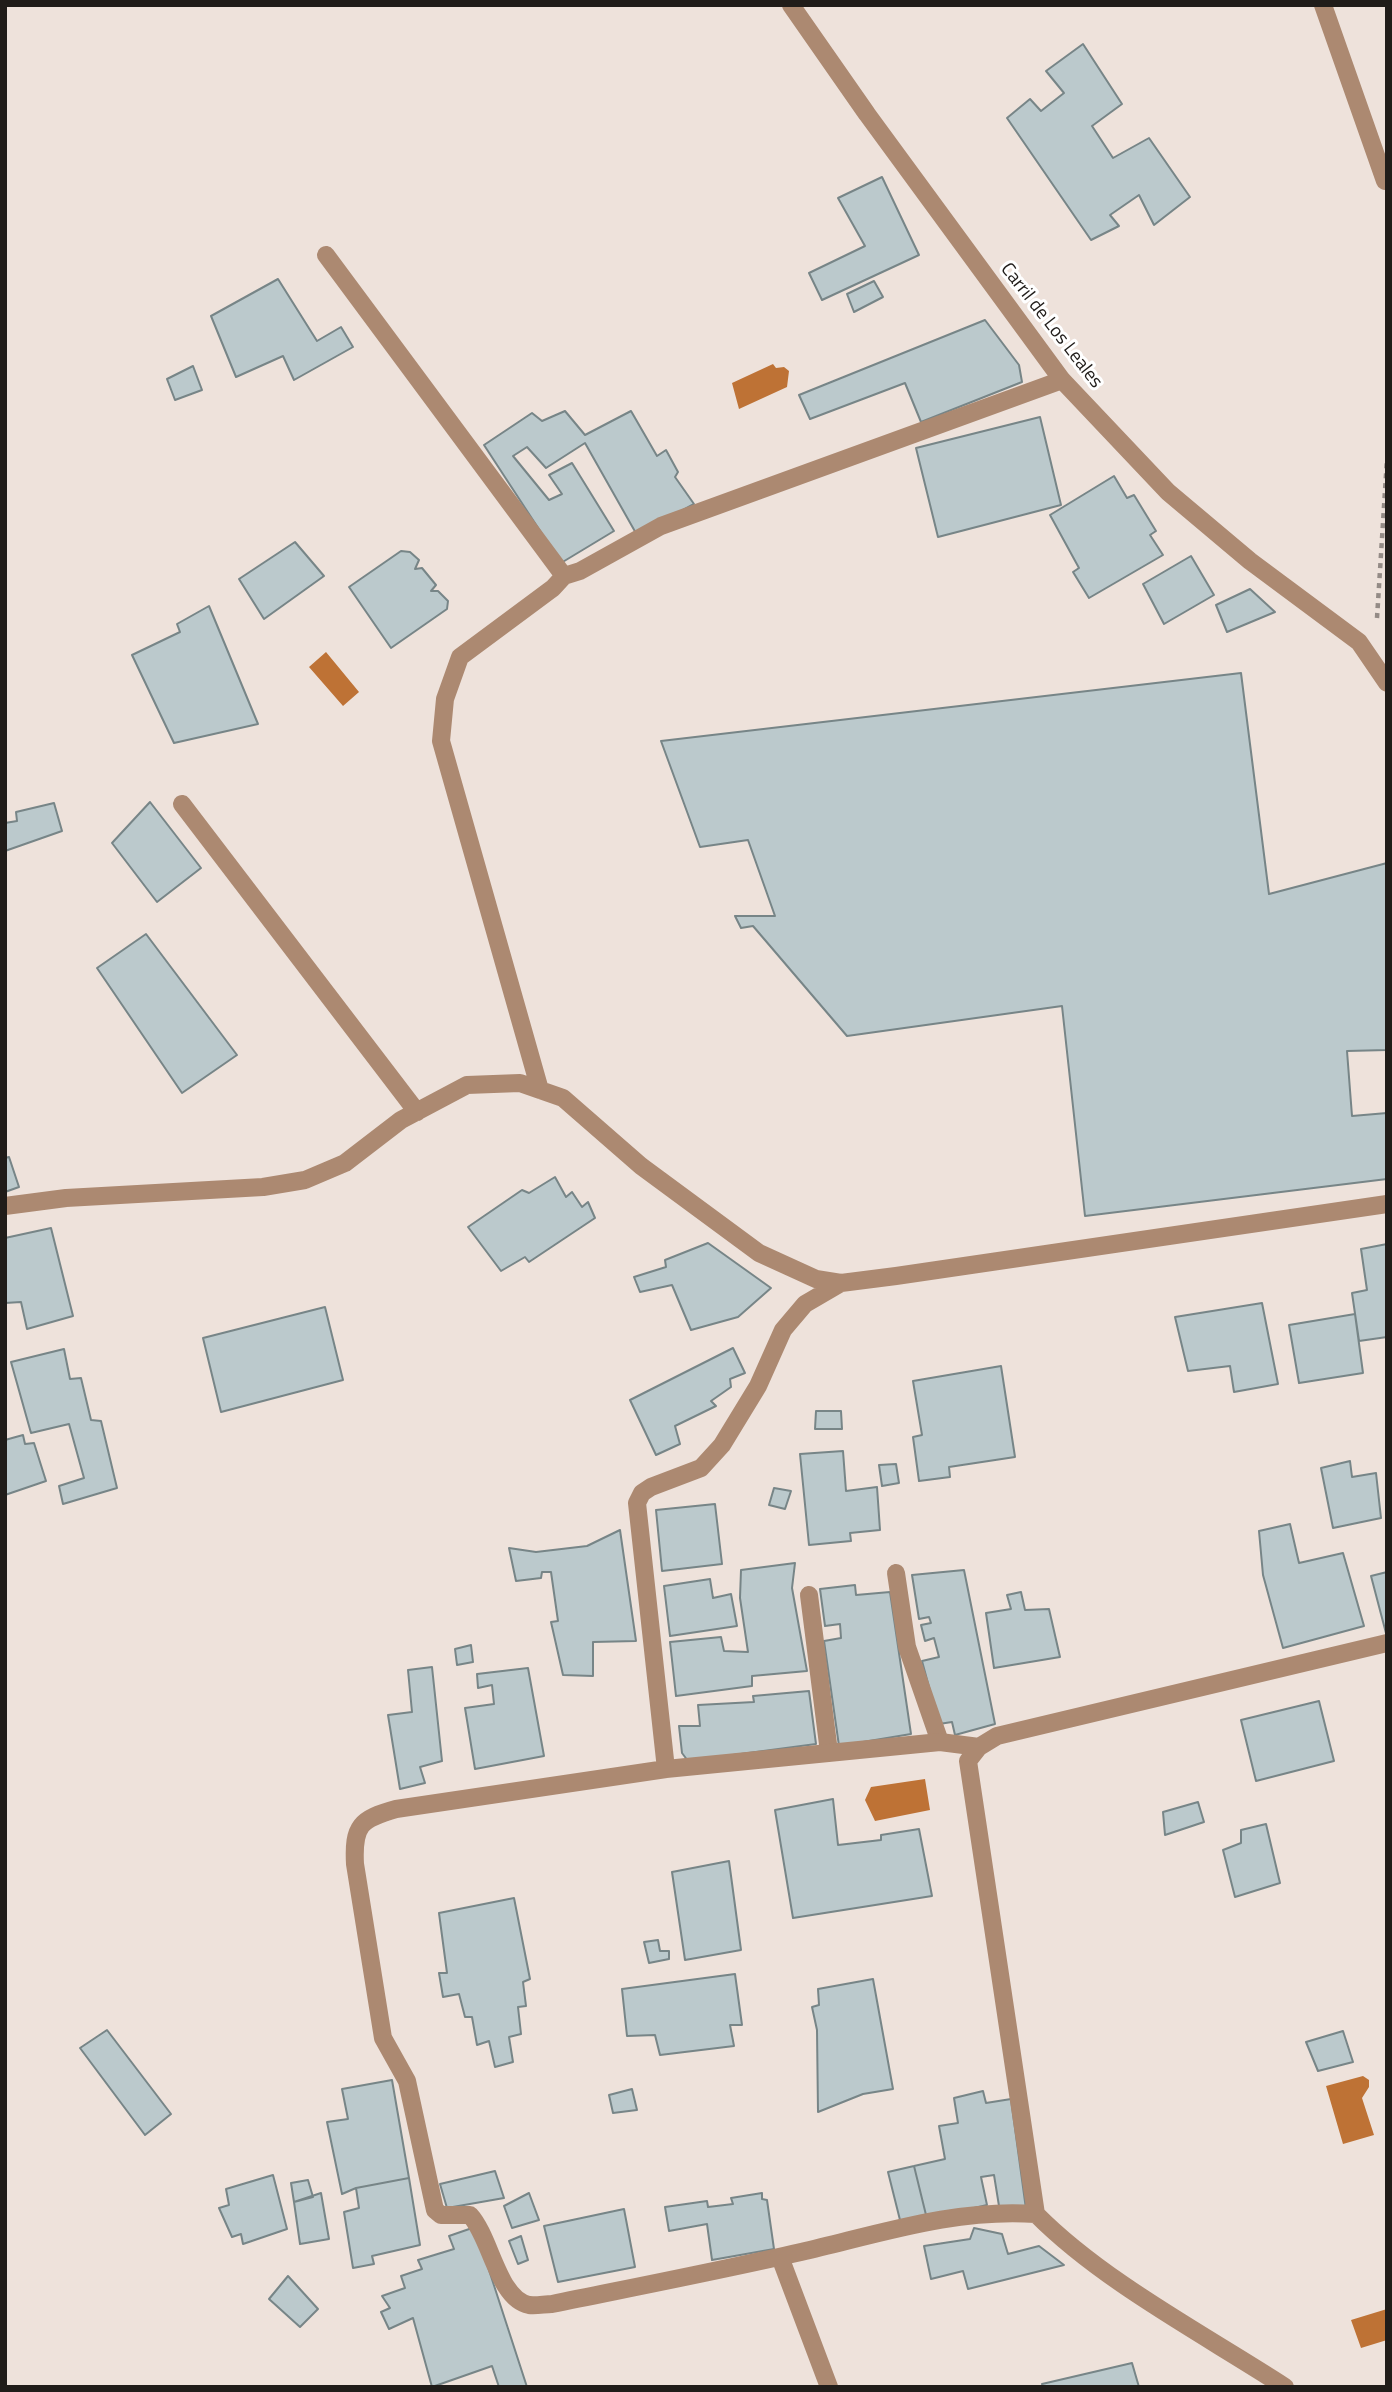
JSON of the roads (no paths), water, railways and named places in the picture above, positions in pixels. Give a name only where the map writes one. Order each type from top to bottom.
[{"type":"street","name":"Carril de Los Leales","points":[[791,5],[867,114],[1062,380],[1168,492],[1250,561],[1359,642],[1387,683]]},
{"type":"street","points":[[1323,5],[1385,181]]},
{"type":"street","points":[[326,255],[564,576]]},
{"type":"street","points":[[540,1090],[441,741],[445,699],[460,657],[554,588],[564,576],[580,571],[661,526],[1062,380]]},
{"type":"street","points":[[182,804],[416,1112]]},
{"type":"street","points":[[5,1206],[66,1198],[263,1186],[305,1180],[345,1163],[416,1112],[467,1085],[520,1083],[563,1098],[641,1166],[759,1253],[816,1279],[841,1283],[1387,1204]]},
{"type":"street","points":[[666,1769],[637,1503],[642,1493],[701,1468],[715,1452],[758,1385],[783,1330],[805,1304],[841,1283]]},
{"type":"street","points":[[896,1573],[908,1647],[940,1742]]},
{"type":"street","points":[[809,1595],[829,1752]]},
{"type":"street","points":[[1285,2387],[1126,2284],[1055,2233],[1036,2214],[968,1761],[979,1747],[997,1736],[1387,1643]]},
{"type":"street","points":[[979,1747],[940,1742],[666,1769],[396,1809],[374,1815],[361,1824],[355,1835],[355,1864],[383,2038],[407,2081],[435,2210],[440,2215],[470,2215],[481,2228],[503,2281],[514,2298],[530,2305],[552,2304],[780,2257],[964,2214],[997,2211],[1036,2214]]},
{"type":"street","points":[[780,2257],[829,2387]]}]
